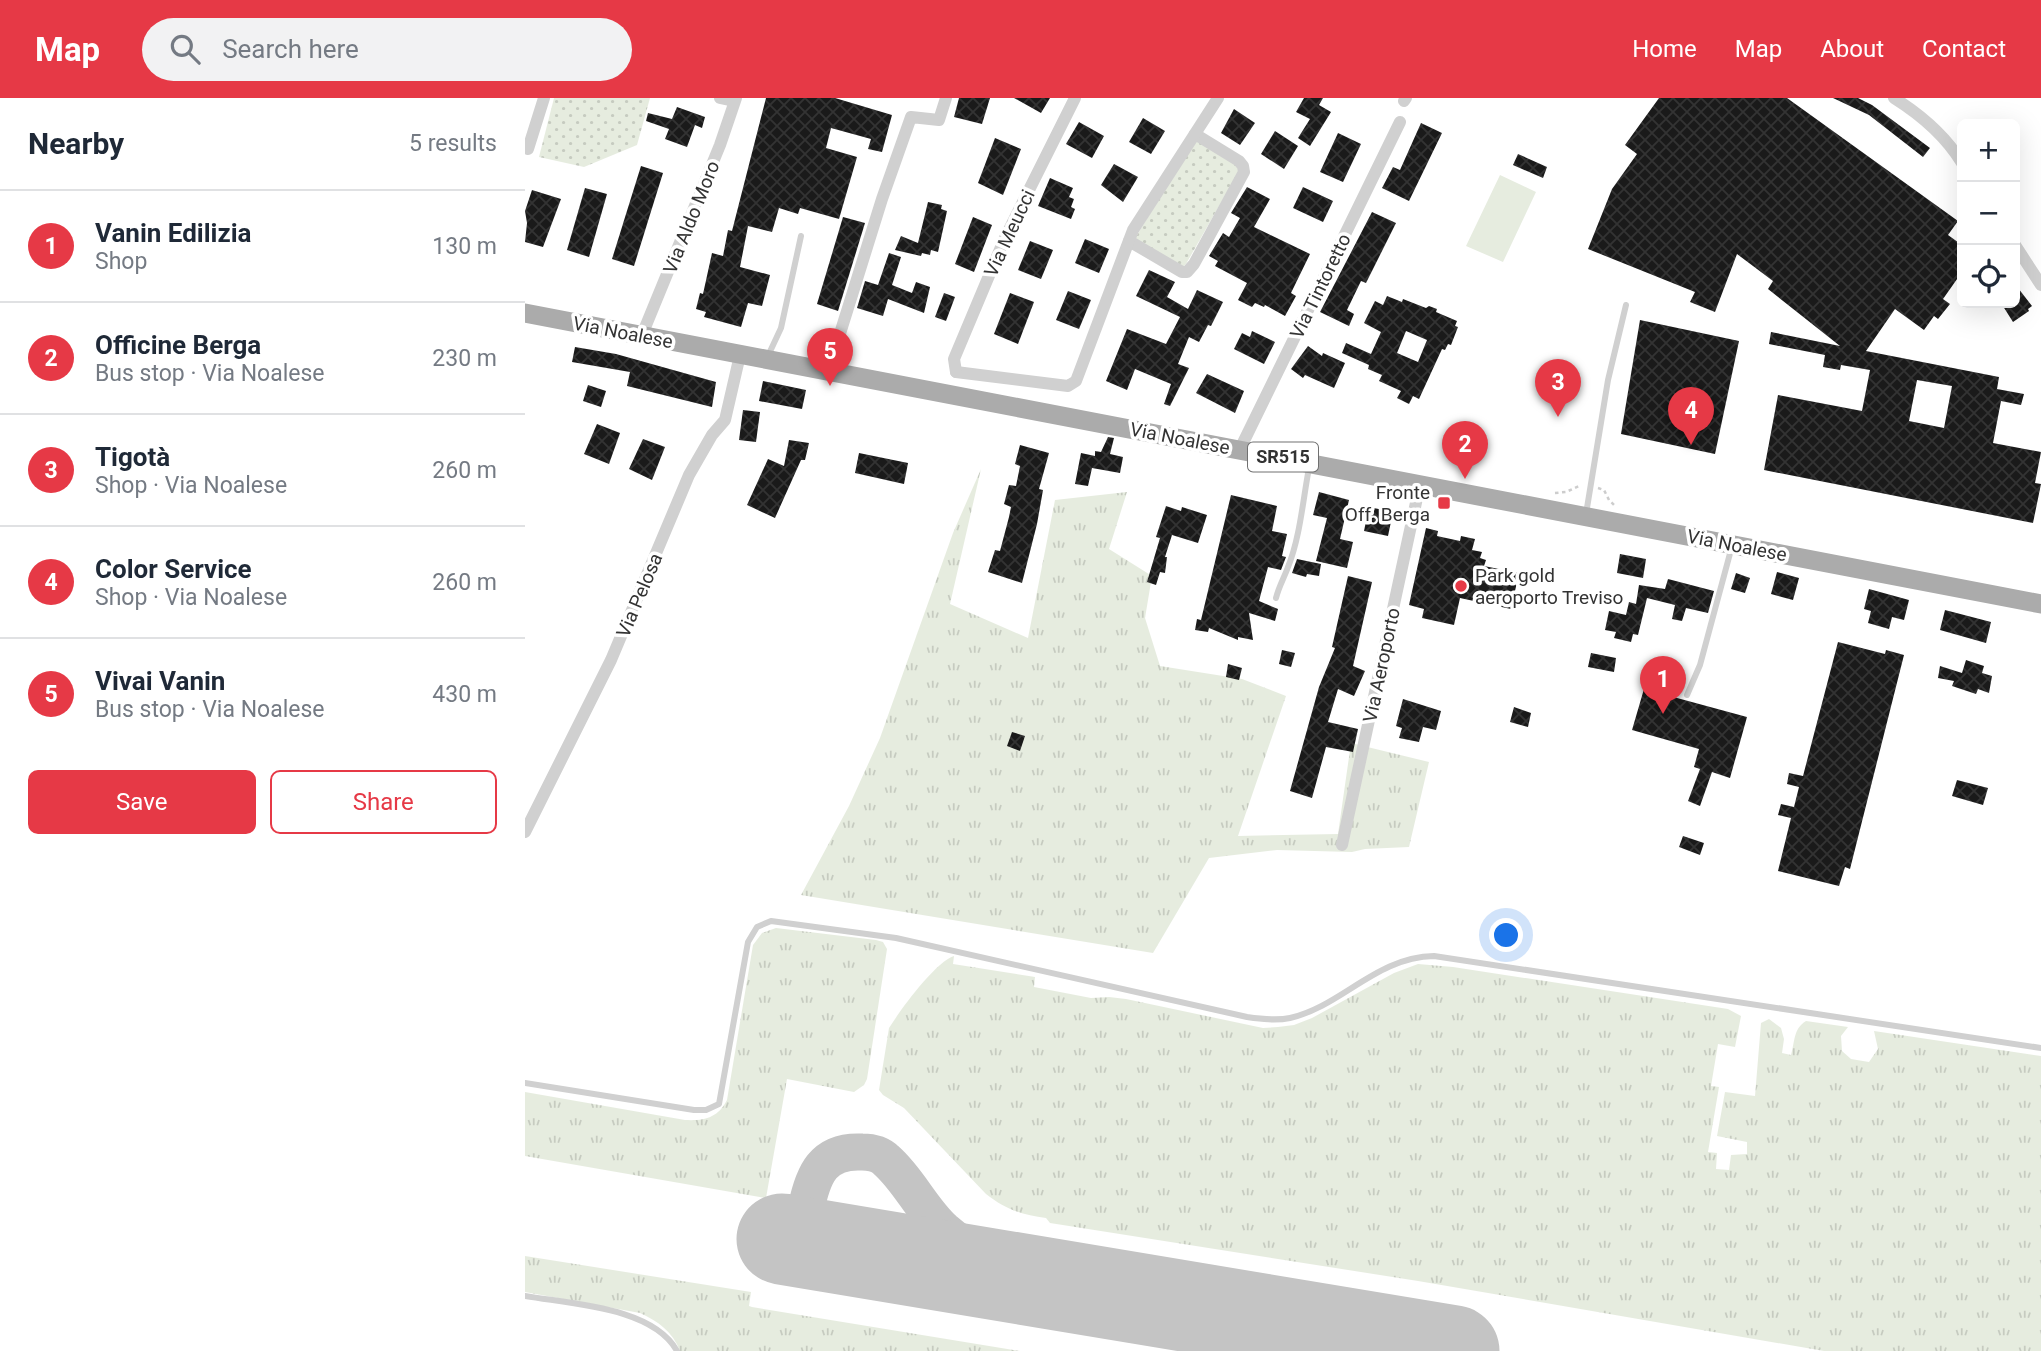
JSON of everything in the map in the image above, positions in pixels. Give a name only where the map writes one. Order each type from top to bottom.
[{"type":"main road","name":"Via Noalese","points":[[525,313],[2041,604]]},
{"type":"street","points":[[528,149],[544,98]]},
{"type":"street","points":[[720,98],[735,100]]},
{"type":"street","points":[[828,372],[882,199],[911,117],[939,120],[946,98]]},
{"type":"street","name":"Via Meucci","points":[[948,395],[957,372],[954,359],[1004,240],[1075,98]]},
{"type":"street","points":[[957,372],[1068,386],[1076,381],[1133,230],[1218,98]]},
{"type":"street","points":[[1894,98],[1922,115],[1957,154]]},
{"type":"street","name":"Via Aldo Moro","points":[[642,335],[720,145],[735,100]]},
{"type":"street","name":"Via Tintoretto","points":[[1240,449],[1401,122]]},
{"type":"street","points":[[1129,242],[1182,272],[1187,272],[1194,264],[1244,172],[1239,160],[1195,134]]},
{"type":"street","points":[[2020,253],[2041,285]]},
{"type":"street","name":"Via Pelosa","points":[[525,832],[611,660],[689,475],[712,435],[725,420],[740,355]]},
{"type":"street","name":"Via Aeroporto","points":[[1342,845],[1420,484]]},
{"type":"lane","points":[[766,360],[781,328],[801,236]]},
{"type":"lane","points":[[1585,516],[1608,380],[1626,305]]},
{"type":"lane","points":[[1276,598],[1294,545],[1310,462]]},
{"type":"lane","points":[[1687,695],[1700,665],[1732,544]]},
{"type":"lane","points":[[525,1083],[694,1110],[706,1110],[719,1104],[748,942],[757,927],[771,921],[897,938],[1247,1017],[1271,1020],[1291,1018],[1309,1011],[1403,960],[1434,956],[2041,1048]]},
{"type":"lane","points":[[525,1296],[641,1318],[663,1333],[677,1351]]},
{"type":"green space","points":[[554,98],[650,98],[637,145],[584,167],[539,157]]},
{"type":"green space","points":[[1196,138],[1238,165],[1239,171],[1181,269],[1134,240]]},
{"type":"green space","points":[[1500,175],[1536,192],[1503,262],[1466,246]]},
{"type":"green space","points":[[981,469],[950,604],[1028,638],[1055,500],[1127,492],[1109,549],[1152,576],[1145,618],[1160,666],[1242,679],[1286,696],[1238,836],[1338,834],[1351,743],[1429,762],[1409,847],[1352,852],[1277,850],[1209,858],[1153,953],[801,895],[849,806],[880,738],[953,533]]},
{"type":"green space","points":[[776,928],[876,940],[883,942],[887,949],[867,1079],[864,1085],[854,1092],[787,1079],[766,1198],[525,1156],[525,1092],[685,1120],[704,1119],[715,1115],[727,1100],[753,945],[762,933]]},
{"type":"green space","points":[[954,956],[953,964],[1035,977],[1034,987],[1091,998],[1126,999],[1263,1028],[1294,1025],[1312,1018],[1394,973],[1418,964],[1728,1009],[1741,1016],[1735,1047],[1718,1044],[1711,1086],[1719,1087],[1708,1152],[1717,1153],[1716,1169],[1729,1170],[1731,1155],[1747,1154],[1747,1142],[1717,1136],[1725,1092],[1755,1096],[1761,1023],[1769,1019],[1781,1028],[1784,1039],[1782,1053],[1791,1055],[1797,1032],[1806,1021],[1848,1027],[1841,1036],[1842,1051],[1851,1059],[1869,1062],[1878,1049],[1874,1031],[2041,1056],[2041,1351],[1824,1351],[1418,1281],[1050,1223],[1046,1218],[1014,1210],[986,1194],[904,1108],[879,1090],[889,1028],[930,975]]},
{"type":"green space","points":[[525,1256],[751,1292],[749,1306],[752,1307],[1020,1351],[680,1351],[664,1328],[640,1313],[525,1292]]},
{"type":"building","points":[[766,98],[835,98],[892,115],[882,152],[868,149],[871,139],[831,128],[826,148],[857,157],[839,219],[800,208],[798,214],[779,208],[772,232],[748,226],[740,267],[770,275],[762,306],[748,303],[741,327],[704,317],[706,312],[696,309],[700,293],[703,294],[712,253],[723,256],[728,230],[732,231]]},
{"type":"building","points":[[959,98],[990,98],[982,124],[954,117]]},
{"type":"building","points":[[1014,98],[1050,98],[1041,113]]},
{"type":"building","points":[[1304,98],[1323,98],[1319,105],[1331,112],[1310,146],[1298,138],[1310,119],[1296,112]]},
{"type":"building","points":[[1659,98],[1787,98],[1957,220],[1948,235],[1957,241],[1957,279],[1943,299],[1950,304],[1938,319],[1934,316],[1924,330],[1895,309],[1866,351],[1999,377],[1997,389],[2024,394],[2021,405],[2001,401],[1993,443],[2041,452],[2035,483],[2041,484],[2033,523],[1764,470],[1778,395],[1862,411],[1870,370],[1841,365],[1840,370],[1823,367],[1825,355],[1769,344],[1771,332],[1840,346],[1768,289],[1773,281],[1737,254],[1715,312],[1690,302],[1695,292],[1588,249],[1612,189],[1637,154],[1625,145]],"holes":[[[1917,380],[1952,386],[1944,428],[1909,421]]]},
{"type":"building","points":[[1833,98],[1858,98],[1872,105],[1930,148],[1923,157],[1869,115]]},
{"type":"building","points":[[677,107],[705,117],[702,128],[695,125],[687,147],[665,139],[669,129],[646,121],[648,113],[672,119]]},
{"type":"building","points":[[1234,109],[1255,123],[1240,145],[1221,133]]},
{"type":"building","points":[[1143,118],[1165,131],[1151,154],[1129,142]]},
{"type":"building","points":[[1079,122],[1104,136],[1092,158],[1066,144]]},
{"type":"building","points":[[1421,123],[1442,133],[1409,201],[1382,188],[1393,167],[1400,170]]},
{"type":"building","points":[[1275,131],[1298,146],[1284,169],[1261,154]]},
{"type":"building","points":[[1338,133],[1361,144],[1343,182],[1320,172]]},
{"type":"building","points":[[995,138],[1021,149],[1003,195],[978,183]]},
{"type":"building","points":[[1518,154],[1547,167],[1543,178],[1513,165]]},
{"type":"building","points":[[1114,164],[1138,177],[1123,202],[1101,185]]},
{"type":"building","points":[[641,166],[663,173],[634,266],[612,259]]},
{"type":"building","points":[[1050,178],[1073,188],[1069,197],[1074,199],[1071,207],[1075,209],[1071,219],[1038,206]]},
{"type":"building","points":[[1247,187],[1270,199],[1254,227],[1310,254],[1291,293],[1296,296],[1285,316],[1265,305],[1264,307],[1255,303],[1252,307],[1238,300],[1247,283],[1215,266],[1218,261],[1209,256],[1223,233],[1229,237],[1240,218],[1231,213]]},
{"type":"building","points":[[1303,187],[1333,201],[1323,222],[1293,208]]},
{"type":"building","points":[[585,188],[607,194],[589,257],[567,250]]},
{"type":"building","points":[[532,190],[561,199],[543,247],[525,242],[525,211]]},
{"type":"building","points":[[928,202],[942,205],[941,209],[947,211],[938,252],[931,250],[930,255],[922,253],[921,256],[895,250],[901,236],[918,243]]},
{"type":"building","points":[[1372,212],[1396,223],[1366,283],[1361,281],[1347,310],[1354,314],[1349,326],[1320,312]]},
{"type":"building","points":[[843,217],[865,223],[838,311],[817,304]]},
{"type":"building","points":[[973,217],[992,225],[974,272],[955,264]]},
{"type":"building","points":[[1085,239],[1109,249],[1099,273],[1075,263]]},
{"type":"building","points":[[1030,241],[1053,250],[1041,279],[1018,270]]},
{"type":"building","points":[[889,253],[901,257],[892,285],[912,293],[916,282],[930,287],[924,313],[888,299],[883,316],[857,308],[865,281],[878,285]]},
{"type":"building","points":[[1149,270],[1175,282],[1167,297],[1188,309],[1197,290],[1223,302],[1199,342],[1189,337],[1178,364],[1189,368],[1170,406],[1164,404],[1171,384],[1135,369],[1127,390],[1106,381],[1127,329],[1166,344],[1180,317],[1136,296]]},
{"type":"building","points":[[2020,290],[2032,306],[2013,322],[2004,308],[2020,308]]},
{"type":"building","points":[[1068,291],[1091,300],[1079,329],[1056,320]]},
{"type":"building","points":[[944,293],[955,297],[946,321],[935,317]]},
{"type":"building","points":[[1010,293],[1034,302],[1018,344],[994,334]]},
{"type":"building","points":[[1387,296],[1402,302],[1403,299],[1426,308],[1429,306],[1437,309],[1436,312],[1457,321],[1455,326],[1458,327],[1451,345],[1448,344],[1445,350],[1442,349],[1419,399],[1413,396],[1409,404],[1397,398],[1401,391],[1379,381],[1382,375],[1368,369],[1369,365],[1342,353],[1346,343],[1371,354],[1381,332],[1364,323],[1375,301],[1383,305]],"holes":[[[1406,331],[1427,340],[1418,362],[1397,353]]]},
{"type":"building","points":[[1640,320],[1739,341],[1715,454],[1621,434]]},
{"type":"building","points":[[1252,331],[1275,342],[1264,364],[1234,349],[1242,333],[1250,337]]},
{"type":"building","points":[[1308,346],[1322,356],[1323,353],[1345,363],[1334,388],[1305,375],[1303,378],[1291,369]]},
{"type":"building","points":[[575,347],[616,354],[716,382],[712,407],[627,386],[630,372],[572,362]]},
{"type":"building","points":[[1207,374],[1244,391],[1235,413],[1196,393]]},
{"type":"building","points":[[763,381],[806,390],[802,409],[759,401]]},
{"type":"building","points":[[588,385],[606,391],[601,407],[583,401]]},
{"type":"building","points":[[743,410],[760,412],[756,442],[739,440]]},
{"type":"building","points":[[597,424],[620,433],[609,464],[584,454]]},
{"type":"building","points":[[1108,437],[1114,438],[1110,454],[1123,457],[1120,473],[1092,468],[1088,486],[1075,484],[1081,453],[1095,456],[1095,451],[1101,452]]},
{"type":"building","points":[[643,439],[665,447],[652,480],[629,469]]},
{"type":"building","points":[[789,440],[809,443],[805,460],[801,460],[775,518],[747,505],[768,459],[784,466]]},
{"type":"building","points":[[1020,445],[1049,453],[1039,489],[1043,490],[1037,524],[1022,583],[988,572],[995,550],[1000,551],[1009,517],[1011,507],[1004,504],[1009,485],[1016,486],[1020,466],[1015,464]]},
{"type":"building","points":[[859,453],[908,463],[904,484],[855,473]]},
{"type":"building","points":[[1319,492],[1349,500],[1340,539],[1353,542],[1347,568],[1316,561],[1327,518],[1313,515]]},
{"type":"building","points":[[1231,495],[1277,506],[1272,531],[1287,534],[1282,556],[1286,557],[1281,570],[1268,567],[1259,601],[1278,609],[1275,621],[1249,613],[1253,640],[1238,637],[1238,640],[1209,628],[1208,632],[1195,630],[1197,619],[1201,620]]},
{"type":"building","points":[[1166,506],[1181,511],[1182,507],[1207,515],[1198,543],[1172,535],[1165,557],[1165,573],[1160,572],[1156,585],[1147,582],[1160,538],[1156,537]]},
{"type":"building","points":[[1369,507],[1393,512],[1388,536],[1364,531]]},
{"type":"building","points":[[1426,528],[1438,531],[1437,536],[1460,541],[1461,536],[1475,539],[1472,550],[1482,552],[1480,558],[1486,560],[1484,566],[1519,573],[1511,609],[1460,598],[1454,625],[1422,618],[1424,609],[1409,605]]},
{"type":"building","points":[[1620,554],[1646,559],[1643,578],[1617,573]]},
{"type":"building","points":[[1297,559],[1321,564],[1319,576],[1307,574],[1306,577],[1292,573]]},
{"type":"building","points":[[1777,572],[1799,578],[1793,600],[1771,594]]},
{"type":"building","points":[[1736,573],[1750,578],[1745,593],[1731,589]]},
{"type":"building","points":[[1348,576],[1372,582],[1353,666],[1365,671],[1354,696],[1338,689],[1328,722],[1358,729],[1353,752],[1326,747],[1312,798],[1290,791],[1319,687],[1335,648],[1332,647]]},
{"type":"building","points":[[1668,579],[1714,591],[1708,613],[1686,608],[1682,621],[1672,619],[1675,605],[1647,598],[1638,635],[1633,634],[1631,642],[1614,638],[1616,632],[1605,630],[1609,611],[1626,615],[1629,602],[1636,604],[1639,585],[1665,589]]},
{"type":"building","points":[[1869,589],[1909,600],[1904,620],[1892,617],[1889,629],[1868,623],[1871,611],[1864,609]]},
{"type":"building","points":[[1945,610],[1991,622],[1986,643],[1940,630]]},
{"type":"building","points":[[1838,642],[1885,654],[1886,650],[1904,655],[1850,869],[1845,867],[1839,886],[1778,871],[1791,818],[1778,815],[1781,804],[1794,807],[1799,787],[1787,784],[1789,773],[1803,776]]},
{"type":"building","points":[[1282,650],[1295,653],[1291,667],[1279,664]]},
{"type":"building","points":[[1591,653],[1616,658],[1614,672],[1588,667]]},
{"type":"building","points":[[1966,660],[1984,666],[1982,673],[1992,676],[1989,693],[1978,689],[1976,694],[1952,686],[1954,681],[1938,678],[1940,666],[1962,673]]},
{"type":"building","points":[[1228,664],[1242,668],[1239,680],[1226,677]]},
{"type":"building","points":[[1644,689],[1747,717],[1730,778],[1712,772],[1700,806],[1688,801],[1700,769],[1694,767],[1699,749],[1632,730]]},
{"type":"building","points":[[1403,699],[1441,711],[1436,730],[1423,727],[1419,742],[1399,738],[1402,728],[1396,726]]},
{"type":"building","points":[[1514,707],[1531,713],[1528,727],[1510,722]]},
{"type":"building","points":[[1012,732],[1025,736],[1020,751],[1007,746]]},
{"type":"building","points":[[1957,780],[1988,788],[1983,805],[1952,796]]},
{"type":"building","points":[[1683,836],[1704,843],[1700,855],[1679,847]]},
{"type":"taxiway","points":[[844,1250],[825,1240],[806,1209],[809,1196],[817,1175],[829,1160],[849,1152],[868,1152],[886,1160],[902,1176],[928,1213],[955,1239],[988,1260],[1036,1282]]},
{"type":"runway","points":[[782,1239],[1454,1351]]},
{"type":"place","name":"Vivai Vanin","points":[[830,386]]},
{"type":"place","name":"Tigotà","points":[[1558,417]]},
{"type":"place","name":"Color Service","points":[[1691,445]]},
{"type":"place","name":"Officine Berga","points":[[1465,479]]},
{"type":"place","name":"Fronte Off. Berga","points":[[1444,503]]},
{"type":"place","name":"Park gold aeroporto Treviso","points":[[1461,586]]},
{"type":"place","name":"Vanin Edilizia","points":[[1663,714]]}]
